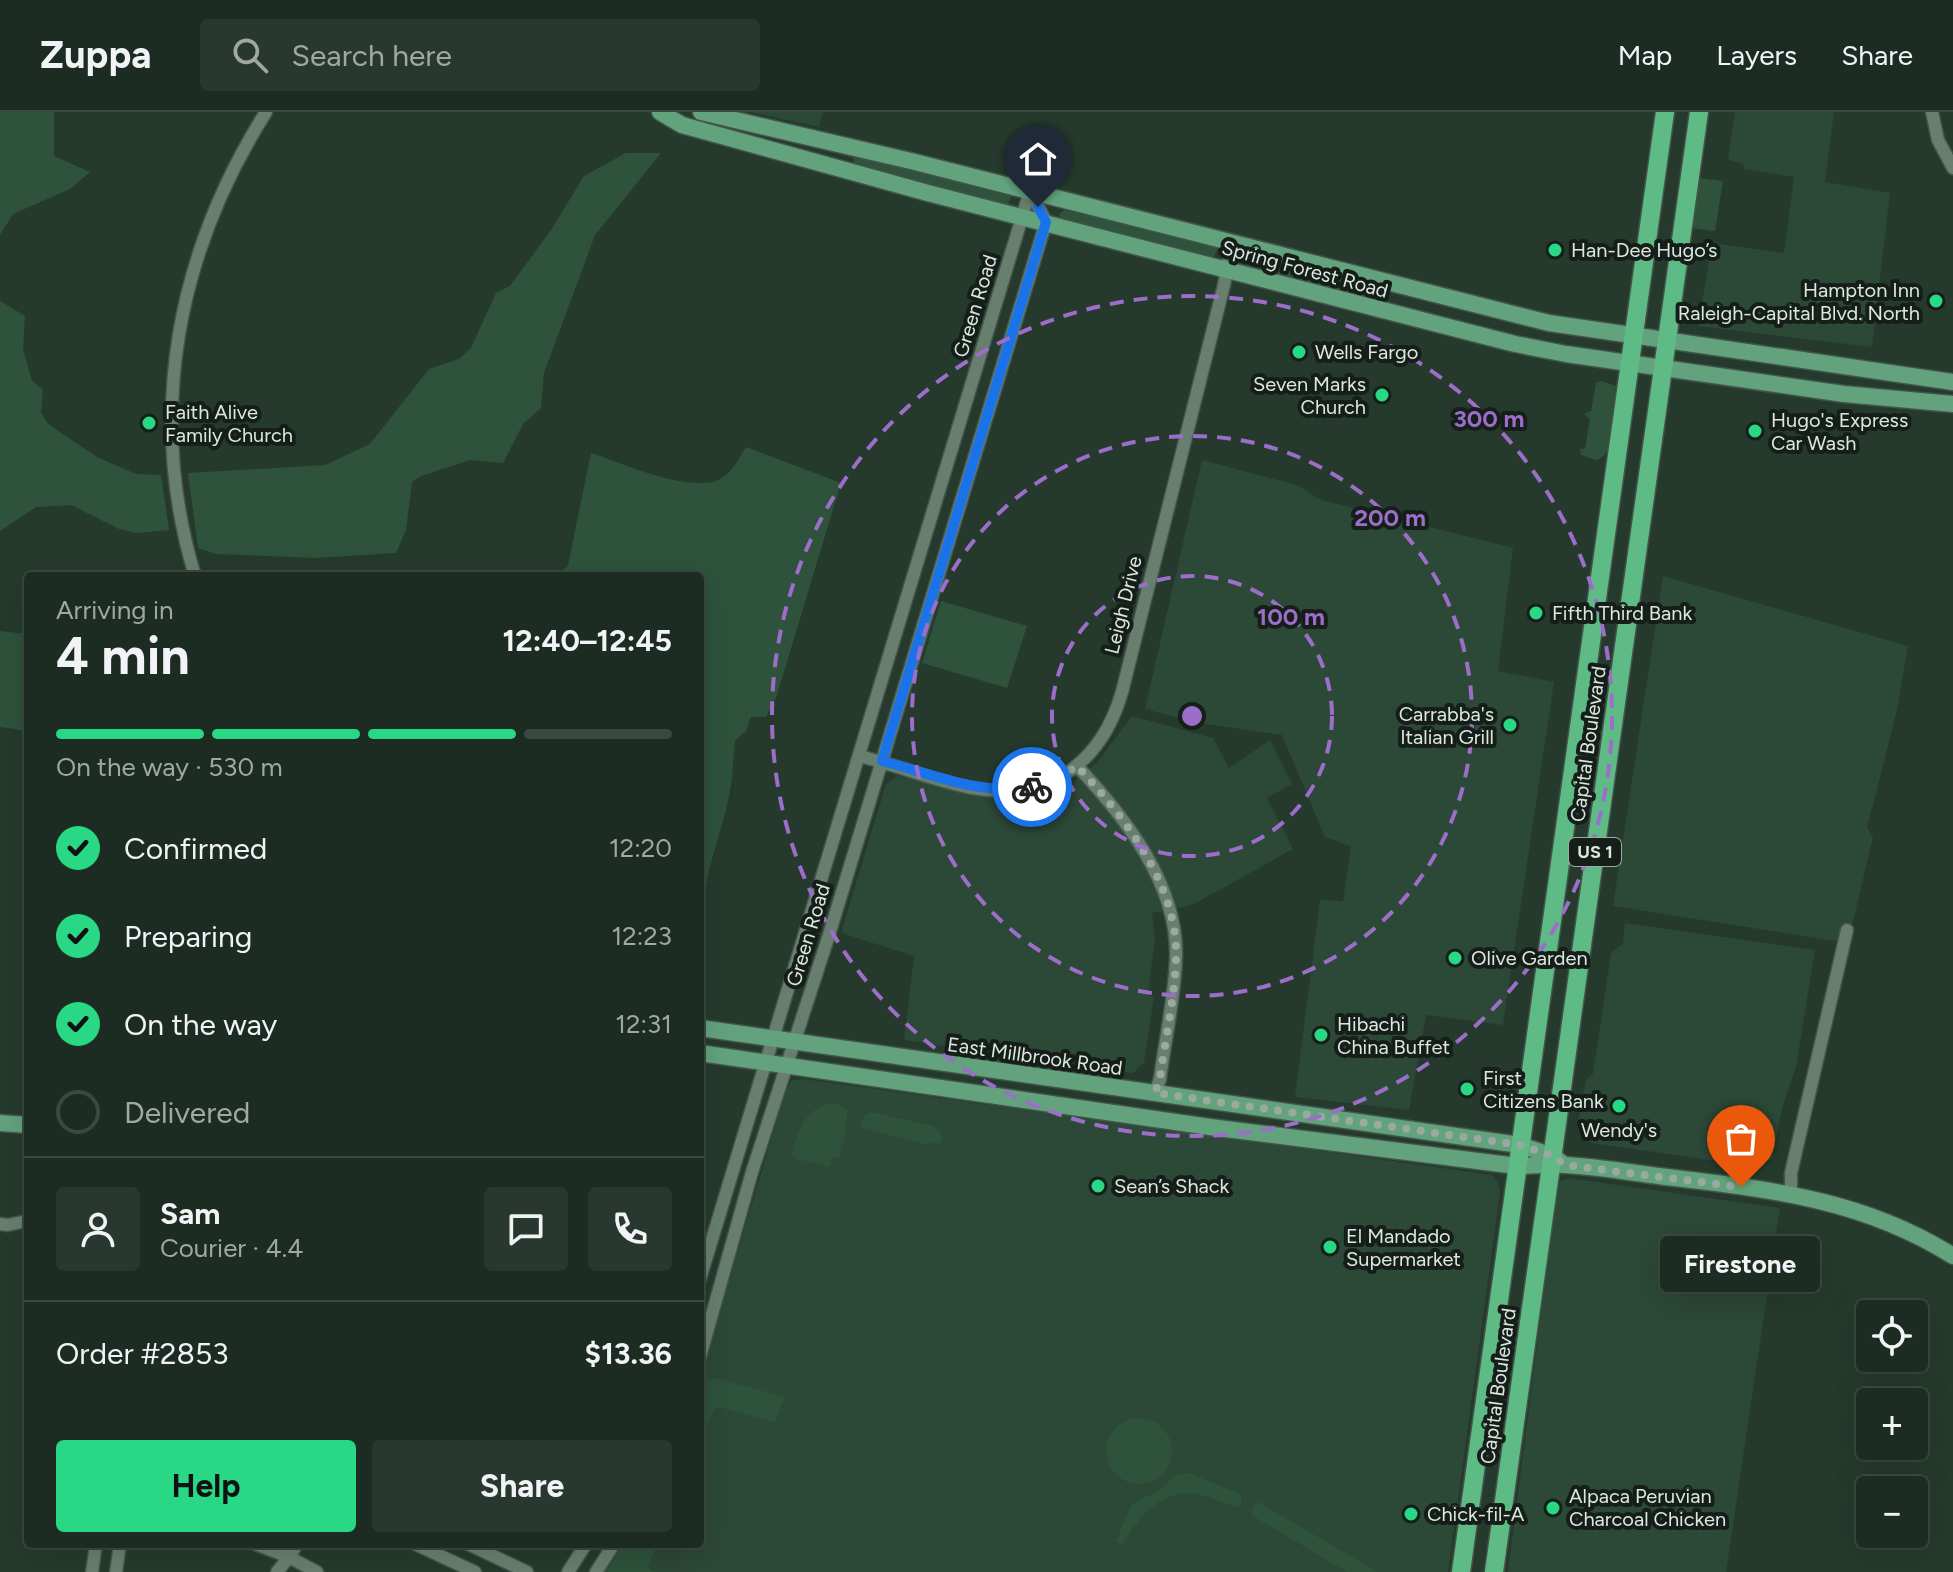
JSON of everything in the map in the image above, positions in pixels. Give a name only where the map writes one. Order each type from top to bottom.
[{"type":"highway","name":"Capital Boulevard","points":[[1461,1572],[1665,112]]},
{"type":"highway","name":"Capital Boulevard","points":[[1494,1572],[1556,1162],[1699,112]]},
{"type":"main road","name":"Spring Forest Road","points":[[660,112],[682,125],[1023,218],[1549,351],[1844,394],[1953,404]]},
{"type":"main road","name":"Spring Forest Road","points":[[701,112],[1030,191],[1538,321],[1953,382]]},
{"type":"main road","points":[[1392,312],[1400,286]]},
{"type":"main road","name":"East Millbrook Road","points":[[704,1029],[1520,1145],[1556,1162]]},
{"type":"main road","points":[[704,1054],[1054,1105],[1517,1166],[1556,1162],[1791,1194],[1867,1214],[1953,1256]]},
{"type":"main road","points":[[1054,1105],[1088,1100],[1134,1105],[1155,1093]]},
{"type":"main road","points":[[1152,1118],[1171,1105],[1201,1099]]},
{"type":"main road","points":[[0,1123],[24,1125]]},
{"type":"street","points":[[194,572],[176,492],[172,393],[177,344],[192,275],[218,198],[238,156],[266,112]]},
{"type":"street","points":[[1932,112],[1938,140],[1953,168]]},
{"type":"street","points":[[1030,191],[1046,222]]},
{"type":"street","name":"Green Road","points":[[704,1266],[1030,191]]},
{"type":"street","name":"Green Road","points":[[704,1343],[752,1172],[882,761],[1046,222]]},
{"type":"street","name":"Leigh Drive","points":[[859,756],[971,788],[1010,791],[1056,779],[1077,766],[1103,739],[1122,694],[1232,243]]},
{"type":"street","points":[[947,466],[970,474]]},
{"type":"street","points":[[926,535],[948,543]]},
{"type":"street","points":[[1077,766],[1153,865],[1170,909],[1176,956],[1160,1079],[1155,1093]]},
{"type":"street","points":[[1791,1194],[1790,1178],[1847,930]]},
{"type":"street","points":[[734,1166],[752,1172]]},
{"type":"street","points":[[0,1224],[24,1221]]},
{"type":"street","points":[[92,1572],[95,1548]]},
{"type":"street","points":[[116,1572],[119,1548]]},
{"type":"street","points":[[265,1548],[317,1572]]},
{"type":"street","points":[[277,1572],[295,1548]]},
{"type":"street","points":[[424,1548],[475,1572]]},
{"type":"street","points":[[476,1548],[527,1572]]},
{"type":"street","points":[[568,1572],[583,1548]]},
{"type":"street","points":[[596,1572],[611,1548]]},
{"type":"shaded area","points":[[0,112],[54,112],[54,156],[90,172],[70,189],[13,214],[0,235]]},
{"type":"shaded area","points":[[751,112],[823,112],[819,127]]},
{"type":"shaded area","points":[[1735,112],[1834,112],[1825,182],[1890,193],[1872,347],[1698,326],[1712,243],[1784,253],[1794,177],[1744,169],[1743,164],[1728,160]]},
{"type":"shaded area","points":[[626,153],[661,153],[595,235],[544,373],[541,408],[523,424],[503,463],[470,460],[421,476],[412,482],[406,530],[396,553],[315,558],[216,554],[198,548],[188,473],[325,465],[370,444],[429,369],[459,359],[471,348],[496,293],[510,286],[551,230],[584,176]]},
{"type":"shaded area","points":[[857,154],[1013,193],[1008,204],[869,170],[854,163],[853,157]]},
{"type":"shaded area","points":[[1698,178],[1723,181],[1715,231],[1691,228]]},
{"type":"shaded area","points":[[1065,210],[1215,244],[1218,248],[1214,257],[1209,257],[1061,219],[1059,214]]},
{"type":"shaded area","points":[[1250,258],[1385,289],[1386,298],[1381,301],[1246,266]]},
{"type":"shaded area","points":[[0,301],[25,316],[23,349],[32,381],[43,389],[41,413],[48,424],[97,457],[136,474],[161,475],[169,530],[136,533],[119,529],[71,505],[36,507],[0,531]]},
{"type":"shaded area","points":[[1601,381],[1616,386],[1608,449],[1604,456],[1596,460],[1581,455],[1580,449],[1585,449],[1590,419],[1584,414],[1591,411],[1596,383]]},
{"type":"shaded area","points":[[746,447],[841,483],[776,698],[766,717],[751,717],[746,731],[735,741],[730,791],[709,873],[704,907],[704,572],[562,572],[568,565],[591,453],[683,482],[712,482],[732,468]]},
{"type":"shaded area","points":[[1202,460],[1297,485],[1321,500],[1513,548],[1498,671],[1554,682],[1503,1025],[1426,1015],[1409,1110],[1295,1097],[1320,900],[1343,901],[1351,846],[1325,837],[1282,735],[1199,723],[1145,709]]},
{"type":"shaded area","points":[[1663,576],[1908,646],[1897,710],[1867,828],[1873,837],[1848,943],[1613,906]]},
{"type":"shaded area","points":[[941,601],[1027,626],[1007,688],[922,663]]},
{"type":"shaded area","points":[[0,631],[24,634],[24,730],[0,727]]},
{"type":"shaded area","points":[[1132,716],[1213,738],[1229,768],[1270,740],[1292,784],[1267,798],[1293,849],[1192,905],[1152,913],[1155,937],[1148,995],[1154,997],[1144,1062],[1133,1073],[904,1040],[914,956],[841,933],[886,784],[897,776],[960,791],[1008,798],[1074,782],[1097,763]]},
{"type":"shaded area","points":[[1625,923],[1815,950],[1796,1067],[1782,1108],[1772,1159],[1750,1165],[1738,1164],[1592,1143],[1583,1134],[1578,1121],[1586,1079],[1593,1074],[1611,953],[1623,944]]},
{"type":"shaded area","points":[[803,1079],[1492,1175],[1500,1193],[1448,1572],[601,1572],[616,1548],[704,1548],[704,1365],[791,1081]]},
{"type":"shaded area","points":[[837,1103],[847,1111],[839,1158],[832,1157],[830,1167],[797,1159],[792,1154],[797,1136],[811,1113],[827,1104]]},
{"type":"shaded area","points":[[871,1112],[934,1126],[942,1136],[941,1144],[931,1142],[929,1145],[860,1128],[864,1115]]},
{"type":"shaded area","points":[[1568,1178],[1780,1208],[1726,1572],[1508,1572],[1557,1189],[1560,1181]]},
{"type":"shaded area","points":[[716,1378],[785,1397],[776,1421],[715,1408],[704,1432],[704,1382]]},
{"type":"shaded area","points":[[1132,1418],[1146,1418],[1158,1423],[1167,1432],[1172,1451],[1170,1464],[1163,1475],[1146,1484],[1132,1484],[1120,1479],[1111,1470],[1106,1458],[1106,1444],[1111,1432],[1120,1423]]},
{"type":"shaded area","points":[[1189,1473],[1241,1494],[1241,1506],[1192,1493],[1168,1497],[1139,1520],[1122,1545],[1116,1541],[1130,1508],[1138,1500],[1156,1493],[1177,1474]]},
{"type":"shaded area","points":[[1259,1502],[1378,1572],[1347,1572],[1251,1515],[1253,1506]]},
{"type":"shaded area","points":[[622,1548],[655,1548],[648,1566],[649,1570],[656,1572],[607,1572]]},
{"type":"way so far","points":[[1032,787],[1056,779],[1077,766],[1153,865],[1167,896],[1173,923],[1175,973],[1160,1079],[1155,1093],[1520,1145],[1553,1156],[1565,1165],[1741,1187]]},
{"type":"place","name":"Han-Dee Hugo’s","points":[[1555,250]]},
{"type":"place","name":"Hampton Inn Raleigh-Capital Blvd. North","points":[[1936,301]]},
{"type":"place","name":"Wells Fargo","points":[[1299,352]]},
{"type":"place","name":"Seven Marks Church","points":[[1382,395]]},
{"type":"place","name":"Faith Alive Family Church","points":[[149,423]]},
{"type":"place","name":"Hugo's Express Car Wash","points":[[1755,431]]},
{"type":"place","name":"Fifth Third Bank","points":[[1536,613]]},
{"type":"place","name":"Carrabba's Italian Grill","points":[[1510,725]]},
{"type":"place","name":"Olive Garden","points":[[1455,958]]},
{"type":"place","name":"Hibachi China Buffet","points":[[1321,1035]]},
{"type":"place","name":"First Citizens Bank","points":[[1467,1089]]},
{"type":"place","name":"Wendy's","points":[[1619,1106]]},
{"type":"place","name":"Sean’s Shack","points":[[1098,1186]]},
{"type":"place","name":"Firestone","points":[[1741,1187]]},
{"type":"place","name":"El Mandado Supermarket","points":[[1330,1247]]},
{"type":"place","name":"Alpaca Peruvian Charcoal Chicken","points":[[1553,1508]]},
{"type":"place","name":"Chick-fil-A","points":[[1411,1514]]},
{"type":"route","points":[[1032,787],[1010,791],[971,788],[882,761],[1046,222],[1038,207]]}]
